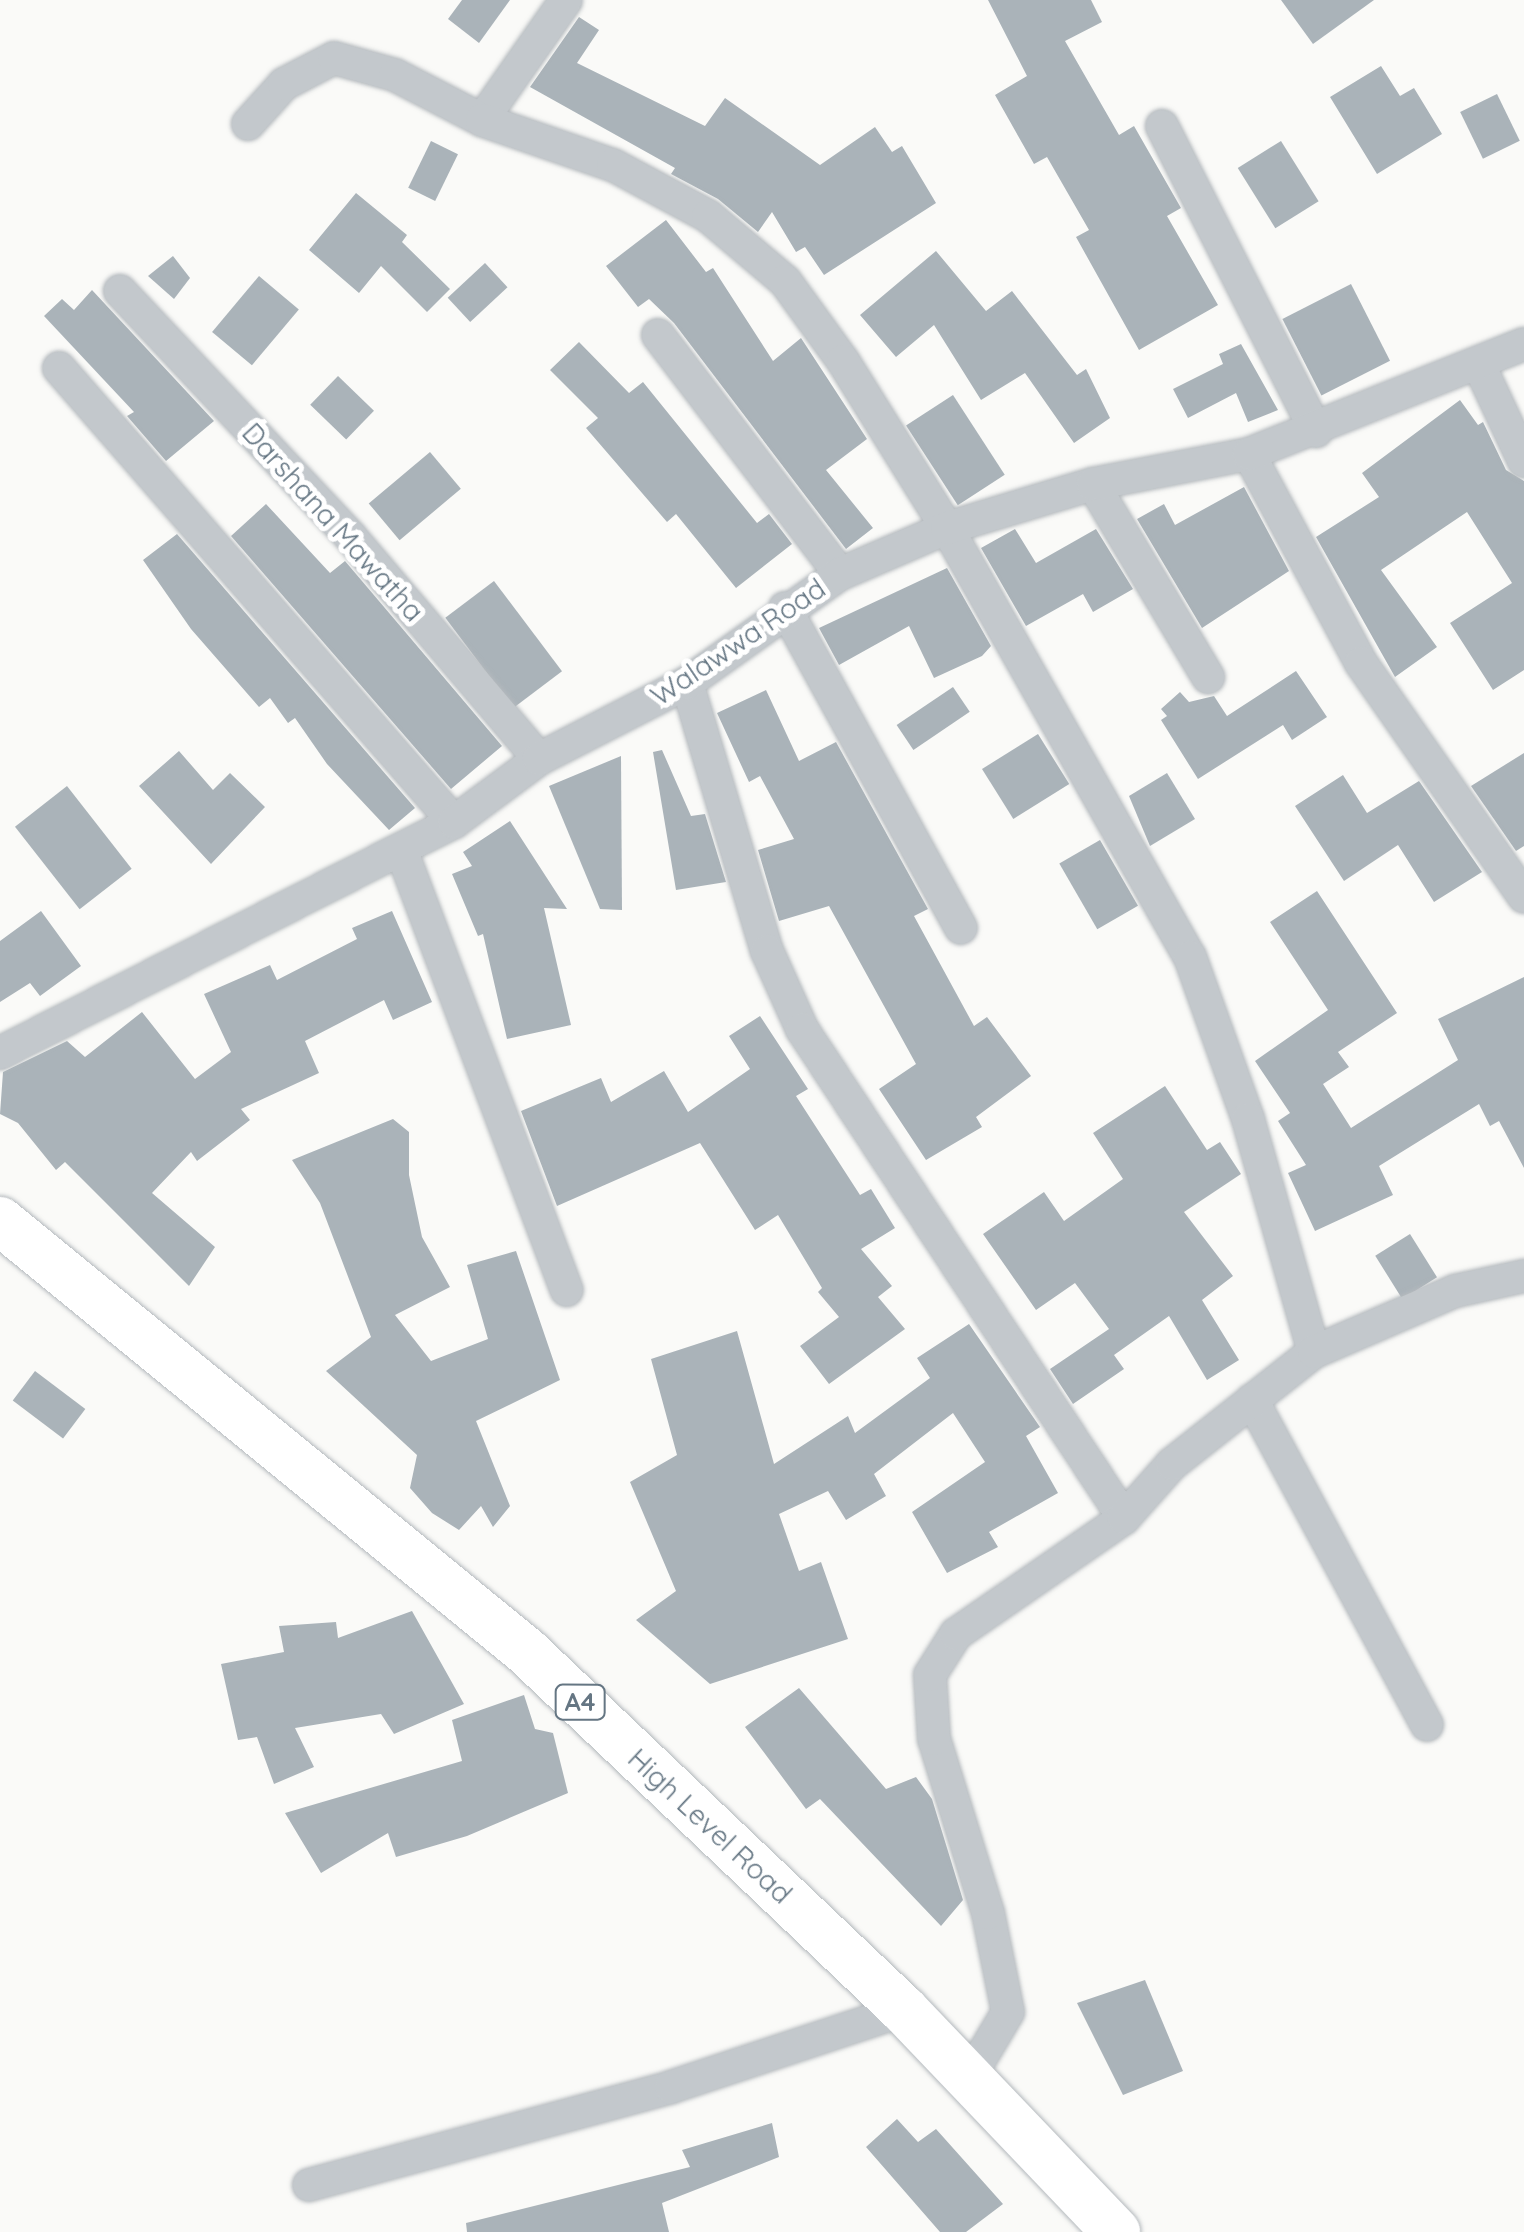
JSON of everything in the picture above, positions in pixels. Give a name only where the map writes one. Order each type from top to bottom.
[{"type":"highway","name":"High Level Road","points":[[0,1220],[526,1651],[904,2010],[1116,2232]]},
{"type":"street","points":[[482,120],[566,0]]},
{"type":"street","points":[[248,124],[284,84],[334,58],[395,74],[482,120],[613,165],[708,216],[784,281],[844,361],[947,528],[1190,957],[1248,1119],[1314,1352]]},
{"type":"street","points":[[1162,126],[1316,431]]},
{"type":"street","name":"Darshana Mawatha","points":[[120,291],[350,536],[539,760]]},
{"type":"street","points":[[658,335],[840,574]]},
{"type":"street","name":"Walawwa Road","points":[[0,1053],[402,852],[454,822],[539,760],[687,684],[785,608],[840,574],[947,528],[1093,484],[1249,454],[1480,367],[1524,344]]},
{"type":"street","points":[[1480,367],[1524,461]]},
{"type":"street","points":[[59,368],[454,822]]},
{"type":"street","points":[[1249,454],[1361,663],[1524,897]]},
{"type":"street","points":[[1093,484],[1208,677]]},
{"type":"street","points":[[785,608],[961,928]]},
{"type":"street","points":[[687,684],[767,951],[802,1029],[1124,1518]]},
{"type":"street","points":[[402,852],[567,1290]]},
{"type":"street","points":[[970,2076],[1008,2012],[988,1913],[934,1739],[930,1675],[956,1634],[1124,1518],[1172,1464],[1314,1352],[1456,1291],[1524,1276]]},
{"type":"street","points":[[1252,1400],[1427,1725]]},
{"type":"street","points":[[308,2185],[671,2088],[904,2010]]},
{"type":"building","points":[[462,0],[510,0],[479,43],[448,19]]},
{"type":"building","points":[[988,0],[1091,0],[1102,22],[1065,41],[1119,135],[1134,126],[1181,208],[1167,216],[1218,305],[1139,350],[1076,237],[1089,230],[1047,157],[1034,164],[995,95],[1027,76]]},
{"type":"building","points":[[1281,0],[1374,0],[1313,44]]},
{"type":"building","points":[[579,17],[599,30],[577,63],[705,126],[725,98],[820,165],[875,127],[892,152],[902,146],[936,203],[824,275],[805,247],[796,252],[772,212],[758,232],[718,199],[671,174],[675,168],[530,87]]},
{"type":"building","points":[[1381,66],[1400,96],[1414,88],[1442,134],[1377,174],[1330,97]]},
{"type":"building","points":[[1497,94],[1520,141],[1483,159],[1460,112]]},
{"type":"building","points":[[431,141],[458,154],[435,201],[408,188]]},
{"type":"building","points":[[1281,141],[1319,201],[1275,228],[1238,168]]},
{"type":"building","points":[[356,193],[407,235],[402,242],[450,289],[427,312],[381,266],[359,293],[309,250]]},
{"type":"building","points":[[666,220],[706,272],[713,268],[773,361],[801,338],[867,439],[826,470],[873,528],[846,549],[674,323],[649,299],[638,307],[606,266]]},
{"type":"building","points":[[936,251],[986,311],[1012,291],[1077,375],[1086,369],[1110,418],[1074,443],[1025,373],[981,400],[934,325],[896,357],[860,315]]},
{"type":"building","points":[[173,256],[190,278],[174,299],[148,276]]},
{"type":"building","points":[[485,263],[508,287],[470,322],[448,298]]},
{"type":"building","points":[[259,276],[299,309],[252,365],[212,332]]},
{"type":"building","points":[[1351,284],[1390,361],[1321,396],[1282,319]]},
{"type":"building","points":[[92,290],[214,421],[166,461],[127,416],[134,412],[44,316],[62,299],[74,310]]},
{"type":"building","points":[[579,342],[629,393],[643,382],[757,523],[769,514],[792,544],[736,588],[676,514],[667,522],[586,428],[598,418],[550,370]]},
{"type":"building","points":[[1241,344],[1278,410],[1248,422],[1236,393],[1188,418],[1173,389],[1223,364],[1219,354]]},
{"type":"building","points":[[338,376],[374,411],[346,440],[310,405]]},
{"type":"building","points":[[953,395],[1005,475],[958,505],[906,425]]},
{"type":"building","points":[[1460,400],[1478,425],[1483,422],[1506,470],[1524,481],[1524,670],[1493,690],[1450,623],[1512,583],[1467,512],[1381,570],[1437,647],[1395,677],[1316,537],[1379,497],[1362,473]]},
{"type":"building","points":[[430,452],[461,489],[400,540],[369,503]]},
{"type":"building","points":[[1244,487],[1289,571],[1202,628],[1137,519],[1164,504],[1175,525]]},
{"type":"building","points":[[266,504],[330,573],[345,561],[502,746],[451,789],[231,536]]},
{"type":"building","points":[[1015,529],[1036,563],[1096,529],[1133,589],[1093,612],[1083,594],[1026,626],[981,548]]},
{"type":"building","points":[[177,534],[415,808],[389,830],[327,764],[295,718],[288,723],[270,698],[259,707],[191,629],[143,560]]},
{"type":"building","points":[[947,568],[991,646],[982,656],[934,678],[909,626],[839,665],[819,628]]},
{"type":"building","points":[[494,581],[562,671],[513,708],[445,618]]},
{"type":"building","points":[[1296,671],[1327,717],[1292,740],[1283,725],[1198,779],[1161,720],[1167,716],[1161,709],[1180,692],[1189,702],[1214,696],[1227,716]]},
{"type":"building","points":[[953,687],[970,712],[913,750],[897,725]]},
{"type":"building","points":[[766,690],[799,761],[836,742],[928,909],[914,916],[974,1026],[987,1017],[1031,1076],[976,1117],[982,1127],[926,1160],[879,1089],[916,1064],[829,906],[779,921],[758,850],[794,839],[760,776],[749,782],[717,713]]},
{"type":"building","points":[[1038,734],[1069,784],[1013,819],[982,769]]},
{"type":"building","points":[[662,750],[691,816],[705,814],[726,882],[676,890],[653,752]]},
{"type":"building","points":[[179,751],[213,790],[230,773],[265,807],[211,864],[139,786]]},
{"type":"building","points":[[1524,753],[1524,846],[1516,851],[1471,786]]},
{"type":"building","points":[[621,756],[622,910],[600,909],[549,786]]},
{"type":"building","points":[[1167,773],[1195,819],[1150,846],[1129,796]]},
{"type":"building","points":[[1343,775],[1367,813],[1419,781],[1482,872],[1434,902],[1398,845],[1344,881],[1295,806]]},
{"type":"building","points":[[67,786],[132,869],[80,909],[15,827]]},
{"type":"building","points":[[510,821],[567,909],[544,908],[571,1025],[507,1039],[483,934],[478,936],[452,874],[472,866],[463,852]]},
{"type":"building","points":[[1100,840],[1138,906],[1097,929],[1059,864]]},
{"type":"building","points":[[1317,891],[1397,1013],[1338,1052],[1349,1067],[1323,1084],[1351,1128],[1458,1060],[1438,1019],[1524,977],[1524,1168],[1499,1121],[1490,1126],[1479,1104],[1379,1166],[1393,1195],[1315,1231],[1288,1173],[1306,1165],[1278,1121],[1290,1113],[1255,1061],[1328,1010],[1270,922]]},
{"type":"building","points":[[41,911],[81,966],[40,996],[30,983],[0,1002],[0,941]]},
{"type":"building","points":[[392,911],[432,1002],[393,1020],[384,1000],[305,1041],[319,1073],[241,1109],[250,1120],[197,1161],[191,1152],[152,1193],[215,1247],[189,1286],[65,1162],[56,1170],[18,1123],[0,1114],[3,1072],[67,1041],[85,1057],[142,1012],[195,1079],[231,1052],[204,994],[270,965],[277,980],[357,939],[352,928]]},
{"type":"building","points":[[760,1016],[808,1089],[796,1096],[860,1195],[871,1189],[895,1228],[861,1249],[892,1286],[878,1297],[905,1329],[829,1384],[800,1346],[839,1317],[818,1292],[822,1288],[778,1215],[755,1230],[700,1143],[557,1206],[521,1111],[601,1078],[611,1102],[664,1071],[688,1112],[750,1069],[729,1036]]},
{"type":"building","points":[[1165,1086],[1207,1150],[1220,1142],[1241,1174],[1184,1212],[1233,1276],[1202,1300],[1239,1360],[1207,1380],[1169,1316],[1114,1355],[1124,1369],[1073,1404],[1050,1369],[1109,1329],[1075,1283],[1036,1310],[983,1234],[1044,1192],[1064,1221],[1123,1179],[1093,1133]]},
{"type":"building","points":[[393,1119],[409,1132],[409,1175],[422,1237],[450,1287],[395,1315],[431,1361],[488,1339],[467,1265],[516,1251],[560,1380],[476,1421],[510,1506],[493,1527],[481,1506],[459,1530],[432,1513],[410,1488],[417,1455],[326,1371],[371,1337],[320,1203],[292,1160]]},
{"type":"building","points":[[1410,1234],[1437,1277],[1402,1299],[1375,1256]]},
{"type":"building","points":[[969,1324],[1040,1427],[1026,1436],[1058,1493],[989,1532],[998,1547],[947,1573],[912,1512],[985,1462],[953,1413],[874,1474],[886,1496],[846,1520],[828,1491],[779,1514],[799,1571],[821,1562],[848,1639],[710,1684],[636,1620],[676,1591],[630,1482],[677,1455],[651,1359],[737,1331],[774,1464],[848,1416],[855,1433],[930,1378],[917,1358]]},
{"type":"building","points":[[35,1371],[85,1409],[63,1438],[13,1401]]},
{"type":"building","points":[[412,1611],[464,1704],[394,1734],[381,1714],[295,1728],[314,1767],[274,1784],[257,1737],[238,1740],[221,1664],[284,1652],[279,1626],[336,1622],[338,1638]]},
{"type":"building","points":[[799,1688],[886,1789],[916,1777],[932,1799],[963,1900],[941,1926],[820,1799],[806,1809],[745,1727]]},
{"type":"building","points":[[524,1695],[535,1729],[553,1733],[568,1793],[467,1836],[396,1857],[388,1833],[321,1873],[285,1813],[462,1761],[452,1720]]},
{"type":"building","points":[[1145,1980],[1183,2071],[1123,2095],[1077,2003]]},
{"type":"building","points":[[897,2119],[918,2142],[936,2129],[1003,2204],[966,2232],[940,2232],[866,2147]]},
{"type":"building","points":[[772,2123],[779,2157],[662,2203],[669,2232],[467,2232],[466,2223],[690,2167],[682,2150]]}]
